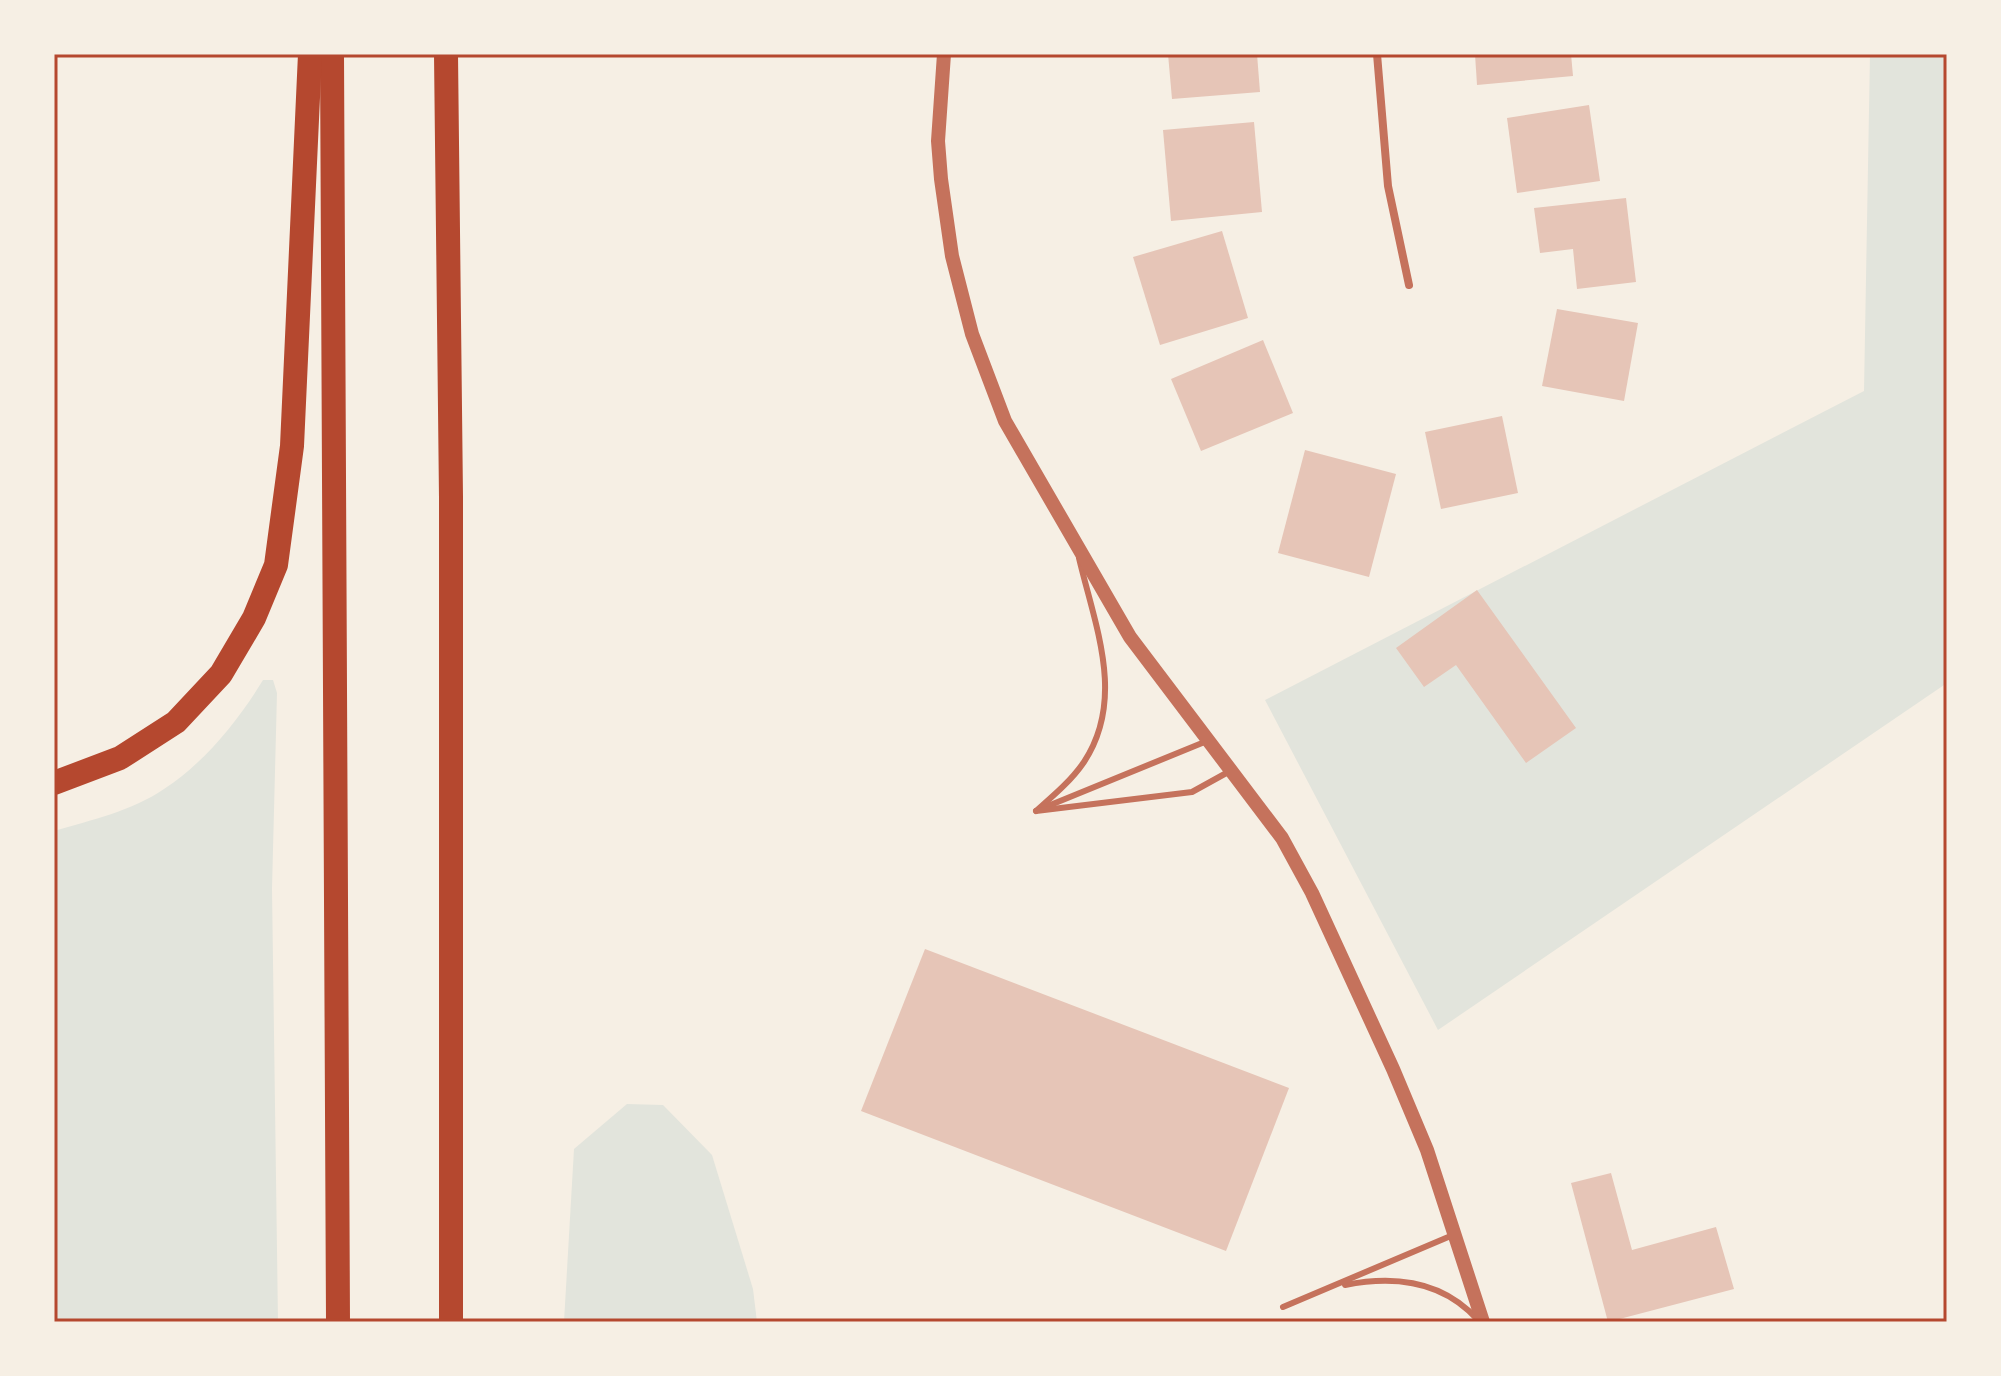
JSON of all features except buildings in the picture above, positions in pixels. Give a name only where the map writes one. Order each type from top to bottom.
[{"type":"highway","points":[[54,783],[120,758],[176,722],[221,674],[254,618],[276,565],[292,446],[310,54]]},
{"type":"highway","points":[[332,54],[338,1322]]},
{"type":"highway","points":[[446,54],[451,497],[451,1322]]},
{"type":"highway","points":[[451,497],[462,54]]},
{"type":"street","points":[[944,54],[939,106],[941,179],[961,298],[1005,421],[1130,637],[1282,838],[1320,909],[1427,1150],[1481,1322]]},
{"type":"street","points":[[1377,54],[1388,186],[1409,285]]},
{"type":"lane","points":[[1036,811],[1084,762],[1105,714],[1107,693],[1103,660],[1075,543]]},
{"type":"lane","points":[[1036,811],[1208,740]]},
{"type":"lane","points":[[1036,811],[1192,792],[1230,771]]},
{"type":"lane","points":[[1283,1307],[1454,1234]]},
{"type":"lane","points":[[1330,1288],[1388,1279],[1412,1282],[1452,1297],[1481,1322]]},
{"type":"shaded area","points":[[1870,54],[1947,54],[1947,683],[1438,1030],[1265,700],[1864,391]]},
{"type":"shaded area","points":[[263,680],[273,680],[277,693],[272,889],[278,1322],[54,1322],[54,831],[125,809],[152,797],[179,779],[219,740]]},
{"type":"shaded area","points":[[627,1104],[663,1105],[712,1155],[753,1289],[757,1322],[564,1322],[574,1149]]}]
